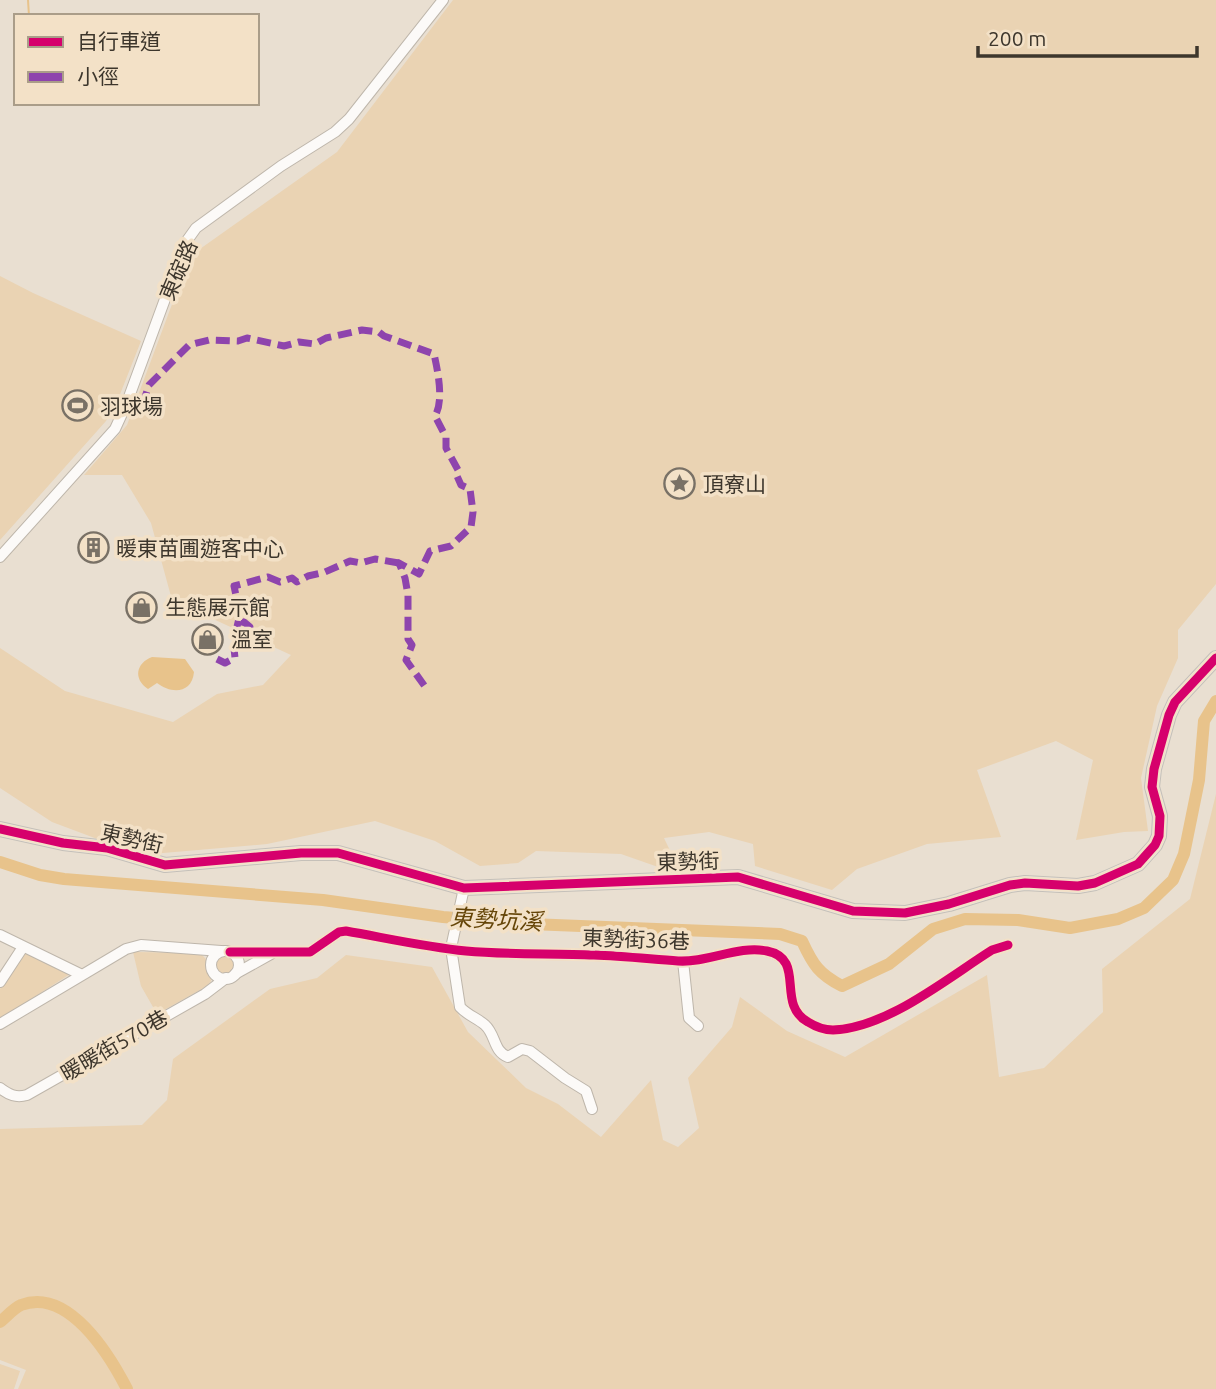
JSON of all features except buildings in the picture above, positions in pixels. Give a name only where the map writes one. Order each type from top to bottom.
[{"type":"main road","name":"東勢街","points":[[0,829],[63,843],[107,848],[165,865],[301,853],[338,853],[406,870],[463,893],[738,877],[853,911],[905,913],[949,904],[1010,885],[1025,883],[1078,886],[1096,883],[1138,864],[1155,845],[1159,836],[1160,816],[1152,787],[1154,769],[1169,715],[1175,702],[1216,658]]},
{"type":"street","name":"東碇路","points":[[0,557],[115,429],[187,242],[196,228],[281,166],[335,132],[349,119],[443,0]]},
{"type":"street","points":[[463,893],[453,944],[460,1007],[485,1025],[500,1054],[508,1057],[522,1049],[530,1051],[586,1091],[592,1108]]},
{"type":"street","points":[[0,1024],[80,974],[126,949],[141,945],[273,953],[310,952],[339,932],[346,931],[453,944]]},
{"type":"street","points":[[0,935],[80,974]]},
{"type":"street","name":"東勢街36巷","points":[[453,944],[683,961],[755,950],[777,954],[788,966],[793,1008],[802,1019],[819,1028],[830,1030],[859,1027],[889,1015],[992,950],[1008,945]]},
{"type":"street","points":[[0,982],[23,947]]},
{"type":"street","points":[[225,951],[238,961],[231,976],[217,977],[211,965],[213,956],[225,951]]},
{"type":"street","name":"暖暖街570巷","points":[[0,1088],[19,1097],[27,1095],[273,953]]},
{"type":"street","name":"東勢街36巷","points":[[683,961],[689,1018],[698,1026]]},
{"type":"shaded area","points":[[453,0],[1216,0],[1216,584],[1178,630],[1178,658],[1157,706],[1141,778],[1148,831],[1076,840],[1093,760],[1056,741],[977,770],[1001,837],[927,844],[857,869],[832,890],[755,866],[753,844],[709,832],[664,838],[675,861],[661,868],[621,854],[536,851],[518,863],[480,866],[435,841],[375,821],[267,844],[140,855],[52,822],[0,788],[0,648],[65,691],[173,722],[217,694],[263,685],[291,655],[172,600],[151,523],[122,475],[84,475],[127,425],[190,256],[337,152]]},
{"type":"shaded area","points":[[0,276],[141,341],[117,402],[106,421],[0,540]]},
{"type":"shaded area","points":[[152,657],[185,659],[194,672],[189,685],[174,690],[157,683],[148,689],[140,681],[138,672],[143,663]]},
{"type":"shaded area","points":[[1216,794],[1216,1389],[18,1389],[26,1370],[0,1360],[0,1129],[142,1125],[167,1100],[173,1059],[270,989],[317,978],[346,955],[432,967],[468,1032],[526,1088],[558,1104],[601,1137],[651,1080],[663,1140],[678,1147],[699,1128],[688,1078],[732,1027],[740,997],[787,1031],[845,1057],[987,975],[999,1077],[1044,1068],[1103,1012],[1102,969],[1190,899]]},
{"type":"shaded area","points":[[25,952],[70,974],[0,1019],[0,989]]},
{"type":"shaded area","points":[[133,952],[200,953],[206,959],[211,981],[207,986],[157,1014],[141,986]]},
{"type":"shaded area","points":[[225,955],[232,958],[235,965],[232,972],[225,975],[218,972],[215,965],[218,958]]},
{"type":"shaded area","points":[[0,1364],[20,1371],[14,1389],[0,1389]]},
{"type":"waterway","points":[[28,0],[29,14]]},
{"type":"waterway","name":"東勢坑溪","points":[[0,862],[40,875],[64,879],[323,900],[443,917],[530,924],[780,934],[802,941],[818,968],[842,986],[889,964],[933,929],[965,919],[1018,920],[1070,928],[1118,919],[1144,908],[1173,880],[1184,854],[1199,780],[1204,721],[1216,701]]},
{"type":"waterway","points":[[0,1322],[21,1305],[38,1302],[55,1306],[85,1327],[98,1342],[127,1389]]},
{"type":"marked path","points":[[126,405],[128,410],[136,410],[144,400],[149,385],[189,345],[209,340],[238,341],[247,338],[284,346],[299,342],[315,344],[326,338],[362,330],[379,332],[434,354],[440,395],[435,416],[446,437],[446,448],[458,470],[457,476],[461,485],[470,489],[473,512],[471,527],[451,546],[430,551],[419,574],[399,563],[408,595],[408,639],[412,645],[406,660],[426,688]]},
{"type":"marked path","points":[[217,659],[225,663],[235,658],[234,648],[239,633],[250,635],[250,627],[244,622],[241,631],[236,631],[240,614],[234,586],[268,577],[280,582],[292,578],[297,582],[350,561],[361,563],[375,559],[399,563]]},
{"type":"cycle path","points":[[0,829],[63,843],[107,848],[165,865],[301,853],[338,853],[464,888],[738,877],[853,911],[905,913],[949,904],[1010,885],[1025,883],[1078,886],[1095,883],[1138,864],[1155,845],[1159,836],[1160,816],[1152,787],[1154,769],[1169,715],[1175,702],[1216,658]]},
{"type":"cycle path","points":[[230,952],[310,952],[339,932],[346,931],[436,947],[498,953],[604,955],[689,961],[745,950],[767,951],[779,956],[786,963],[793,1004],[798,1014],[814,1025],[833,1030],[874,1021],[895,1011],[936,988],[992,950],[1008,945]]},
{"type":"place","name":"羽球場","points":[[77,406]]},
{"type":"place","name":"頂寮山","points":[[680,484]]},
{"type":"place","name":"暖東苗圃遊客中心","points":[[93,548]]},
{"type":"place","name":"生態展示館","points":[[142,607]]},
{"type":"place","name":"溫室","points":[[208,639]]}]
